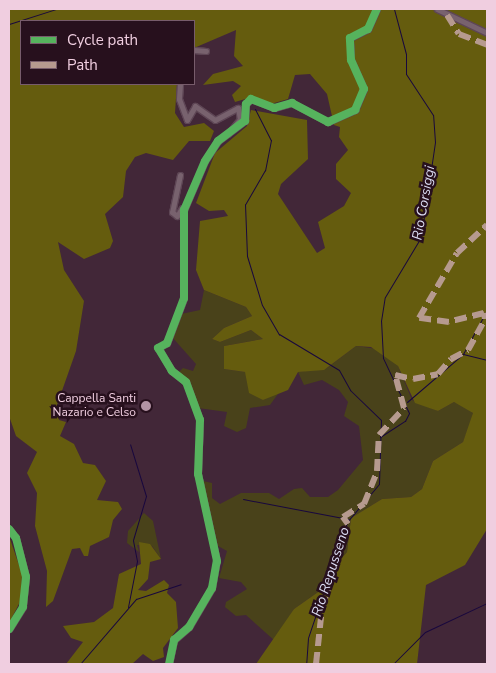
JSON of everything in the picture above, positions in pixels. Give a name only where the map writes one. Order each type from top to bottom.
[{"type":"street","points":[[226,136],[246,121],[246,104],[252,99],[274,108],[292,103],[328,122],[350,114],[364,89],[351,60],[350,38],[368,29],[377,9]]},
{"type":"street","points":[[437,9],[487,33]]},
{"type":"street","points":[[195,50],[206,51]]},
{"type":"street","points":[[180,85],[179,99],[186,120],[194,106],[215,120],[238,108],[240,119],[205,161],[182,220],[184,298],[167,343],[158,348],[172,372],[186,382],[200,420],[198,474],[217,561]]},
{"type":"street","points":[[180,175],[174,216],[190,198]]},
{"type":"street","points":[[9,530],[26,570],[24,607],[9,629]]},
{"type":"street","points":[[169,664],[174,640],[188,627],[212,588],[217,561],[222,553]]},
{"type":"shaded area","points":[[9,9],[487,9],[487,529],[465,565],[426,585],[417,664],[256,664],[294,609],[321,590],[327,575],[347,552],[351,518],[382,499],[411,497],[422,489],[433,461],[463,442],[473,413],[454,402],[438,411],[415,403],[398,366],[371,347],[356,346],[324,370],[298,372],[288,390],[263,400],[249,393],[245,372],[224,369],[224,346],[263,339],[251,330],[220,342],[212,339],[224,328],[252,316],[246,307],[204,290],[196,270],[200,221],[228,216],[224,210],[209,211],[196,203],[215,153],[247,126],[251,110],[307,120],[308,159],[281,184],[278,194],[317,253],[325,248],[318,222],[344,206],[351,193],[336,179],[336,164],[348,150],[339,137],[340,127],[334,125],[327,94],[310,74],[295,75],[288,99],[271,104],[252,97],[235,102],[232,95],[241,86],[233,81],[203,85],[213,74],[243,66],[234,56],[236,30],[195,48],[195,20],[20,20],[20,85],[177,85],[175,113],[184,127],[204,123],[214,131],[210,141],[189,141],[173,160],[146,153],[135,157],[126,171],[123,197],[105,214],[113,241],[110,248],[84,259],[58,242],[64,270],[84,301],[76,351],[57,405],[59,420],[66,422],[60,436],[74,444],[83,463],[95,465],[106,481],[97,500],[118,502],[122,509],[113,520],[109,537],[90,546],[88,556],[84,556],[80,548],[72,549],[53,601],[46,607],[47,571],[35,526],[37,493],[27,473],[37,452],[16,436],[9,416]]},
{"type":"shaded area","points":[[204,290],[246,307],[252,316],[224,328],[212,339],[220,342],[251,330],[263,339],[224,346],[224,369],[245,372],[263,400],[280,391],[270,405],[250,408],[246,428],[237,432],[224,426],[227,412],[198,408],[190,383],[179,372],[183,368],[193,371],[196,364],[172,337],[181,314],[200,310]]},
{"type":"shaded area","points":[[356,346],[378,349],[398,366],[412,400],[438,411],[454,402],[461,404],[473,413],[472,420],[463,442],[433,461],[422,489],[411,497],[382,499],[351,518],[347,552],[327,575],[321,590],[294,609],[275,641],[246,615],[236,616],[225,607],[226,602],[247,589],[241,582],[219,578],[227,551],[218,546],[203,481],[212,483],[212,498],[220,504],[241,493],[269,493],[279,499],[294,489],[302,488],[310,497],[328,497],[338,490],[363,460],[359,426],[344,416],[348,402],[339,390],[322,380],[304,385],[298,372],[327,368]]},
{"type":"shaded area","points":[[144,513],[153,521],[161,559],[152,546],[137,545],[139,552],[127,543],[128,531]]},
{"type":"shaded area","points":[[9,536],[22,574],[21,600],[9,623]]},
{"type":"shaded area","points":[[139,542],[150,544],[161,559],[150,562],[148,579],[138,590],[146,591],[164,580],[169,585],[167,593],[176,602],[178,628],[163,648],[164,657],[153,661],[143,654],[132,664],[66,664],[83,642],[71,638],[63,626],[94,622],[113,608],[119,574],[141,564]]},
{"type":"waterway","points":[[22,20],[56,9]]},
{"type":"waterway","name":"Rio Corsiggi","points":[[380,437],[405,421],[409,413],[383,358],[381,321],[385,297],[421,237],[435,142],[433,115],[406,74],[406,54],[394,9]]},
{"type":"waterway","points":[[9,24],[20,20]]},
{"type":"waterway","name":"Rio Repusseno","points":[[255,109],[271,140],[265,170],[245,204],[247,256],[262,305],[279,334],[339,370],[350,390],[381,420],[379,484],[347,522],[308,638],[306,664]]},
{"type":"waterway","points":[[407,402],[463,354],[487,310]]},
{"type":"waterway","points":[[463,354],[487,360]]},
{"type":"waterway","points":[[128,607],[137,561],[133,540],[146,496],[130,444]]},
{"type":"waterway","points":[[243,499],[348,519]]},
{"type":"waterway","points":[[80,664],[136,599],[181,584]]},
{"type":"waterway","points":[[393,664],[425,632],[487,603]]},
{"type":"marked path","points":[[447,15],[459,34],[487,45]]},
{"type":"marked path","points":[[316,664],[322,608],[348,524],[343,517],[364,504],[377,471],[379,435],[404,408],[395,375],[413,379],[438,374],[451,359],[468,350],[485,319],[484,313],[449,322],[419,318],[457,253],[487,225]]},
{"type":"cycle path","points":[[169,664],[174,640],[189,627],[212,588],[217,561],[198,474],[200,420],[186,382],[172,371],[158,348],[167,343],[184,298],[184,210],[205,161],[218,141],[245,121],[246,104],[251,99],[274,108],[292,103],[328,122],[355,110],[364,89],[351,60],[350,38],[368,29],[377,9]]},
{"type":"cycle path","points":[[9,529],[16,538],[26,577],[23,607],[9,629]]},
{"type":"place","name":"Cappella Santi Nazario e Celso","points":[[146,406]]}]
